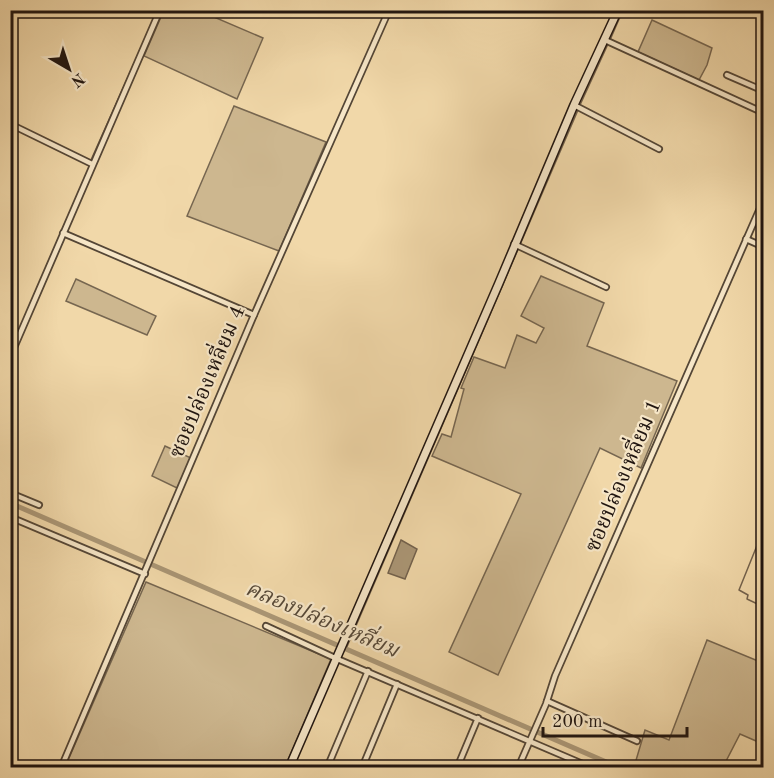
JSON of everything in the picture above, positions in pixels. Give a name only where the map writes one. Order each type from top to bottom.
[{"type":"street","points":[[10,357],[160,10]]},
{"type":"street","name":"ซอยปล่องเหลี่ยม 4","points":[[62,768],[254,315],[389,10]]},
{"type":"street","points":[[289,768],[340,646],[518,246],[574,105],[618,10]]},
{"type":"street","points":[[605,40],[764,113]]},
{"type":"street","points":[[728,75],[764,91]]},
{"type":"street","points":[[574,105],[659,149]]},
{"type":"street","points":[[10,124],[92,164]]},
{"type":"street","name":"ซอยปล่องเหลี่ยม 1","points":[[518,768],[537,726],[555,676],[764,199]]},
{"type":"street","points":[[63,233],[254,315]]},
{"type":"street","points":[[746,239],[764,247]]},
{"type":"street","points":[[518,246],[606,286]]},
{"type":"street","points":[[10,493],[39,505]]},
{"type":"street","points":[[10,517],[145,574]]},
{"type":"street","points":[[266,626],[592,768]]},
{"type":"street","points":[[327,768],[368,671]]},
{"type":"street","points":[[362,768],[397,684]]},
{"type":"street","points":[[547,700],[637,741]]},
{"type":"street","points":[[457,768],[478,718]]},
{"type":"shaded area","points":[[164,10],[200,11],[263,38],[237,99],[144,56]]},
{"type":"shaded area","points":[[652,20],[712,48],[699,80],[638,52]]},
{"type":"shaded area","points":[[234,106],[326,142],[279,251],[187,216]]},
{"type":"shaded area","points":[[541,276],[604,303],[587,346],[677,381],[641,468],[600,448],[498,675],[449,652],[521,494],[432,456],[442,434],[451,437],[464,389],[461,388],[474,357],[505,368],[517,335],[536,343],[544,328],[521,316]]},
{"type":"shaded area","points":[[76,279],[156,316],[147,335],[66,301]]},
{"type":"shaded area","points":[[165,446],[191,458],[177,488],[152,476]]},
{"type":"shaded area","points":[[401,540],[417,549],[405,579],[388,573]]},
{"type":"shaded area","points":[[146,582],[331,659],[285,767],[65,767]]},
{"type":"shaded area","points":[[707,640],[763,663],[763,744],[740,734],[723,767],[634,767],[645,730],[669,740]]},
{"type":"waterway","points":[[610,40],[623,10]]},
{"type":"waterway","points":[[91,160],[153,21]]},
{"type":"waterway","points":[[580,105],[608,44]]},
{"type":"waterway","points":[[346,649],[578,110]]},
{"type":"waterway","name":"คลองปล่องเหลี่ยม","points":[[10,503],[620,768]]},
{"type":"waterway","points":[[764,545],[758,543],[739,590],[748,595],[747,599],[764,607]]}]
